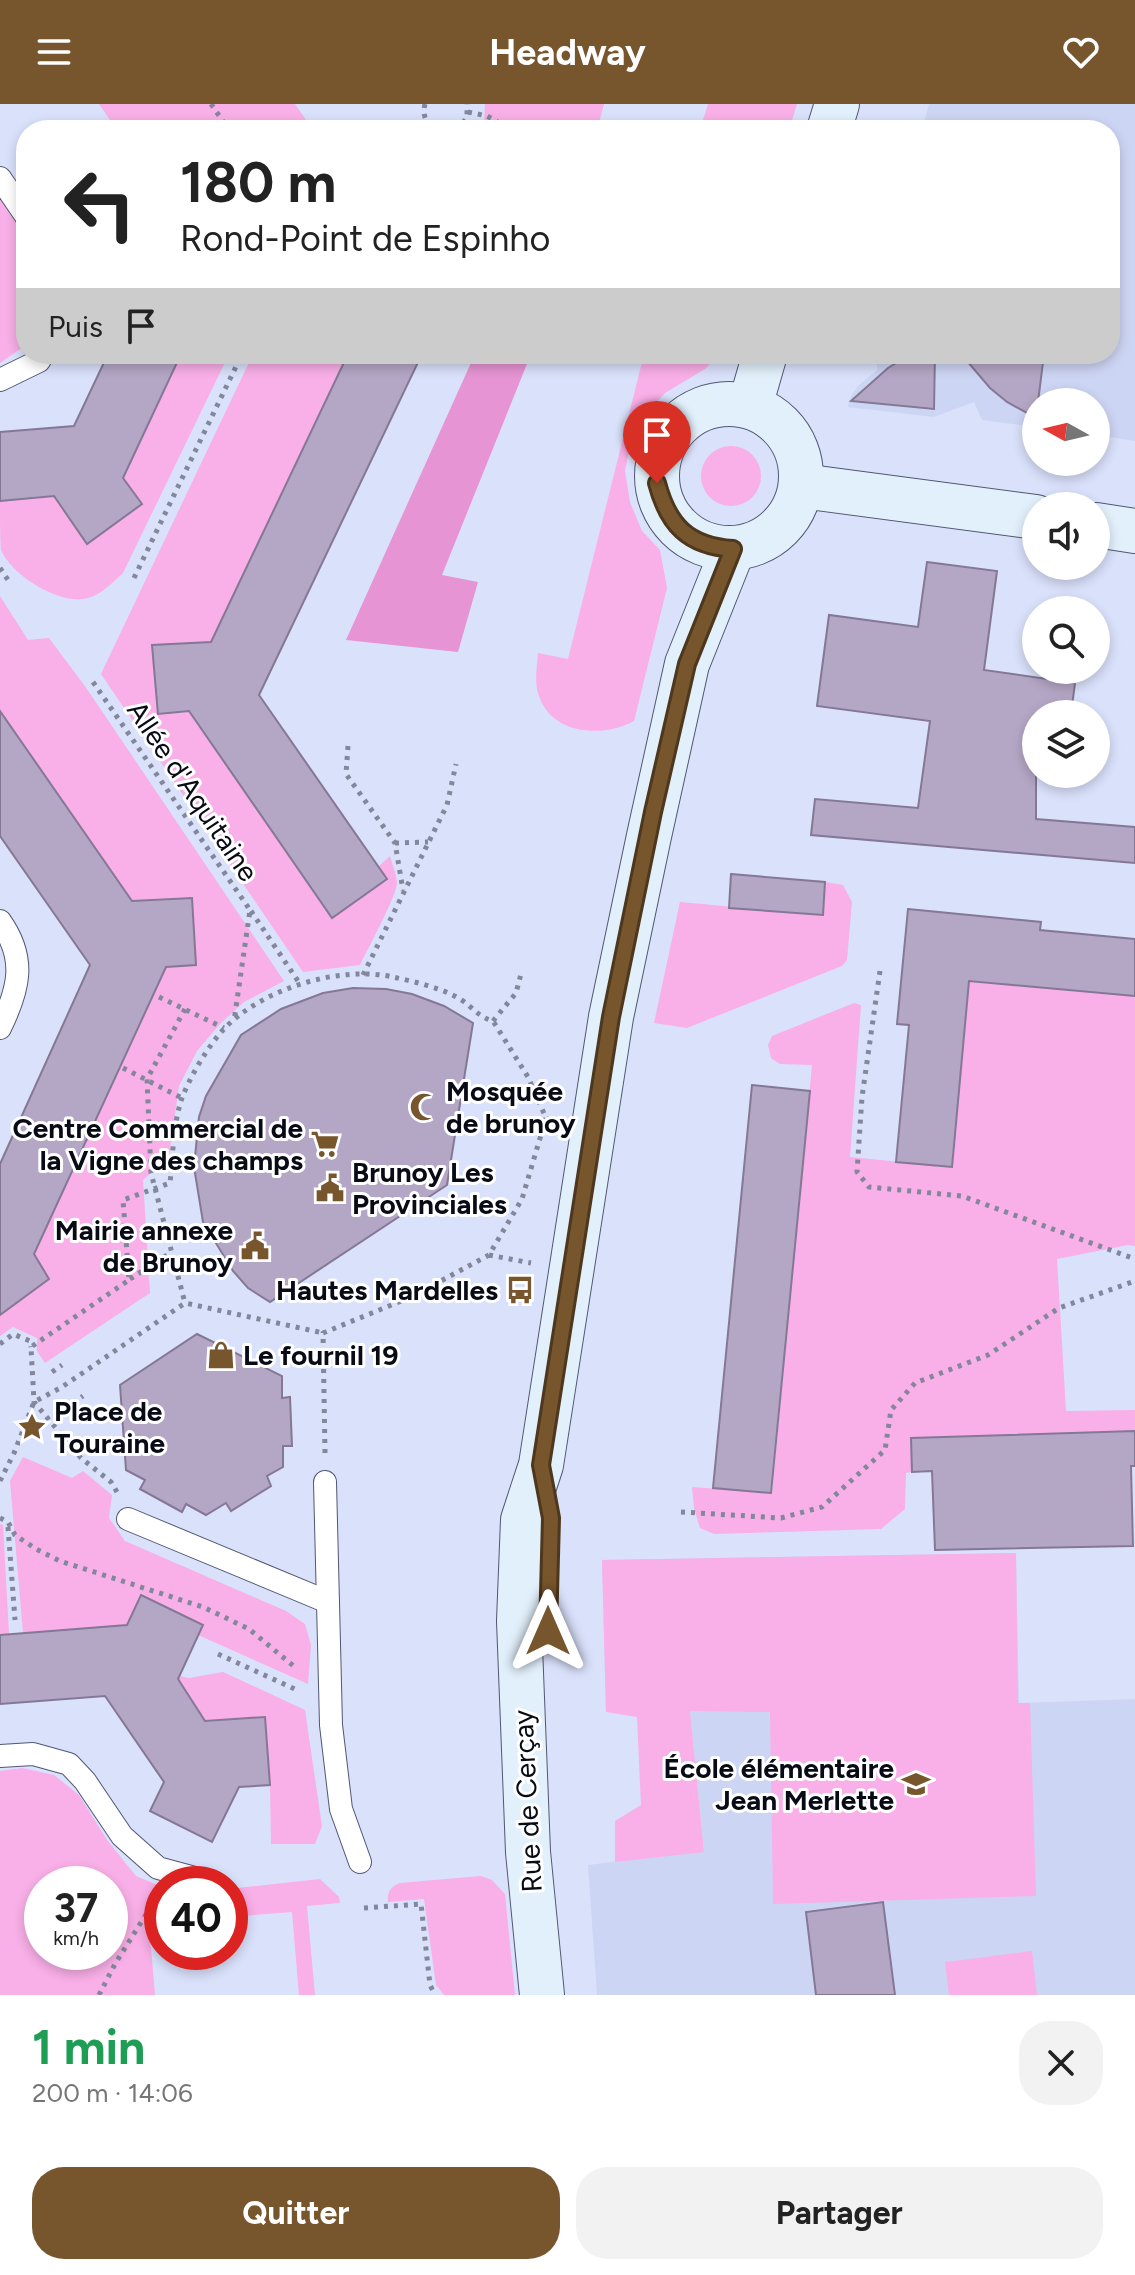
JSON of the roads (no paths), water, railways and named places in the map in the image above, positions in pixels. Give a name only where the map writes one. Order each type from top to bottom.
[{"type":"street","points":[[750,406],[762,364]]},
{"type":"street","points":[[733,404],[750,406],[779,423],[793,443],[801,468],[802,486],[791,514],[776,532],[756,544],[716,546],[678,528],[663,507],[657,483],[659,458],[669,436],[686,418],[709,407],[733,404]]},
{"type":"street","points":[[802,486],[1022,515]]},
{"type":"street","points":[[1110,527],[1135,531]]},
{"type":"street","name":"Rue de Cerçay","points":[[542,1995],[528,1852],[519,1621],[523,1520],[541,1465],[611,1017],[667,751],[716,546]]},
{"type":"street","name":"Rue de Cerçay","points":[[541,1465],[551,1518],[547,1605],[550,1736],[561,1925],[569,1995]]},
{"type":"lane","points":[[0,178],[16,201]]},
{"type":"lane","points":[[0,380],[33,364]]},
{"type":"lane","points":[[0,921],[12,939],[19,976],[10,1008],[0,1028]]},
{"type":"lane","points":[[325,1482],[331,1712],[341,1809],[360,1862]]},
{"type":"lane","points":[[128,1519],[328,1602]]},
{"type":"lane","points":[[0,1756],[33,1754],[69,1764],[85,1781],[122,1836],[156,1866]]},
{"type":"place","name":"Mosquée de brunoy","points":[[424,1107]]},
{"type":"place","name":"Centre Commercial de la Vigne des champs","points":[[325,1144]]},
{"type":"place","name":"Brunoy Les Provinciales","points":[[330,1188]]},
{"type":"place","name":"Mairie annexe de Brunoy","points":[[255,1246]]},
{"type":"place","name":"Hautes Mardelles","points":[[520,1290]]},
{"type":"place","name":"Le fournil 19","points":[[221,1355]]},
{"type":"place","name":"Place de Touraine","points":[[32,1427]]},
{"type":"place","name":"École élémentaire Jean Merlette","points":[[916,1784]]}]
